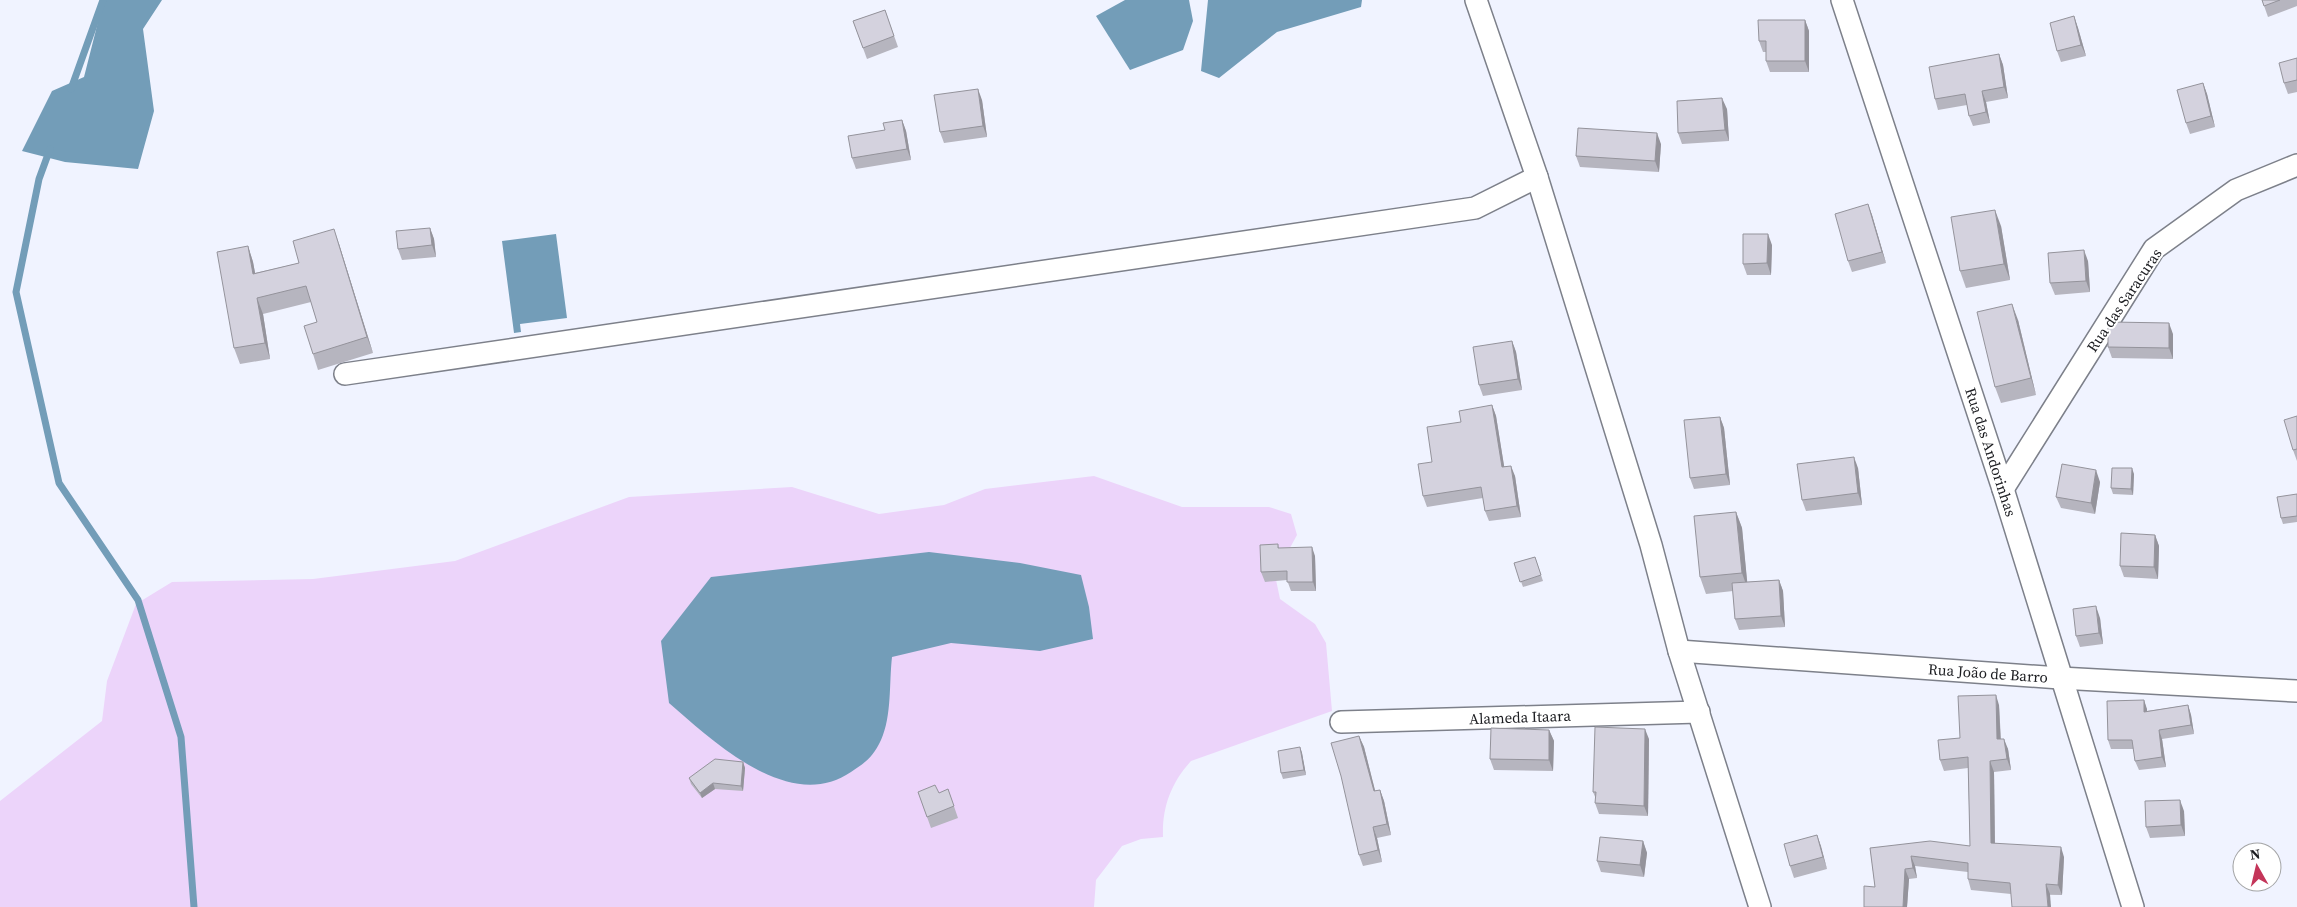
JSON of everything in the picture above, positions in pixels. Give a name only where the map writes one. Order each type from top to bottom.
[{"type":"street","points":[[1476,0],[1538,177],[1651,545],[1679,651],[1760,907]]},
{"type":"street","name":"Rua das Andorinhas","points":[[1842,0],[2003,489],[2060,678],[2133,907]]},
{"type":"street","name":"Rua das Saracuras","points":[[2003,489],[2154,249],[2236,190],[2297,165]]},
{"type":"street","points":[[346,374],[1474,208],[1538,177]]},
{"type":"street","name":"Rua João de Barro","points":[[1679,651],[2060,678],[2297,691]]},
{"type":"street","name":"Alameda Itaara","points":[[1340,722],[1699,712]]},
{"type":"shaded area","points":[[1094,476],[1182,507],[1269,507],[1291,514],[1297,535],[1275,575],[1280,599],[1315,624],[1326,643],[1332,711],[1191,761],[1178,778],[1169,796],[1164,816],[1163,837],[1141,839],[1122,846],[1096,880],[1094,907],[0,907],[0,801],[102,721],[107,681],[136,604],[172,582],[313,579],[455,561],[629,497],[792,487],[879,514],[944,505],[985,489]]},
{"type":"water","points":[[100,0],[162,0],[143,29],[154,111],[138,169],[65,162],[22,151],[52,91],[84,77],[98,22]]},
{"type":"water","points":[[1125,0],[1189,0],[1193,21],[1183,50],[1130,70],[1096,16]]},
{"type":"water","points":[[1208,0],[1362,0],[1361,7],[1277,32],[1219,78],[1201,71]]},
{"type":"water","points":[[556,234],[567,318],[520,324],[521,332],[514,333],[502,241]]},
{"type":"water","points":[[929,552],[1020,563],[1081,575],[1089,607],[1093,639],[1040,651],[951,643],[892,657],[887,721],[885,731],[878,746],[869,759],[861,765],[851,772],[827,783],[803,784],[778,779],[753,768],[707,736],[669,703],[661,641],[711,577]]},
{"type":"building","points":[[2262,0],[2280,0],[2264,6]]},
{"type":"building","points":[[885,10],[894,36],[863,48],[853,21]]},
{"type":"building","points":[[2074,16],[2081,45],[2057,51],[2050,23]]},
{"type":"building","points":[[1758,20],[1805,20],[1805,61],[1766,61],[1766,41],[1759,41]]},
{"type":"building","points":[[1999,54],[2004,87],[1982,91],[1986,112],[1969,116],[1965,94],[1935,99],[1929,67]]},
{"type":"building","points":[[2297,58],[2297,80],[2284,83],[2279,63]]},
{"type":"building","points":[[2203,83],[2211,116],[2186,123],[2177,90]]},
{"type":"building","points":[[978,89],[983,126],[940,132],[934,95]]},
{"type":"building","points":[[1722,98],[1725,130],[1678,133],[1677,101]]},
{"type":"building","points":[[902,120],[907,149],[852,158],[848,136],[885,130],[883,123]]},
{"type":"building","points":[[1578,128],[1657,133],[1655,161],[1576,156]]},
{"type":"building","points":[[1868,204],[1882,252],[1848,261],[1835,214]]},
{"type":"building","points":[[1995,210],[2004,264],[1960,271],[1951,217]]},
{"type":"building","points":[[430,228],[432,245],[398,249],[396,231]]},
{"type":"building","points":[[334,229],[367,337],[313,354],[304,326],[317,322],[306,286],[257,298],[265,343],[234,348],[217,252],[248,246],[253,274],[299,263],[293,241]]},
{"type":"building","points":[[1743,234],[1768,234],[1767,263],[1743,264]]},
{"type":"building","points":[[2084,250],[2086,281],[2050,283],[2048,253]]},
{"type":"building","points":[[2012,304],[2031,378],[1995,387],[1977,312]]},
{"type":"building","points":[[2112,322],[2169,323],[2169,348],[2108,347],[2108,328]]},
{"type":"building","points":[[1512,341],[1518,379],[1479,385],[1473,347]]},
{"type":"building","points":[[1492,405],[1502,467],[1511,466],[1517,506],[1485,511],[1481,487],[1423,496],[1418,464],[1432,462],[1427,427],[1461,422],[1459,411]]},
{"type":"building","points":[[2297,416],[2297,449],[2293,450],[2284,420]]},
{"type":"building","points":[[1720,417],[1726,474],[1690,478],[1684,420]]},
{"type":"building","points":[[1854,457],[1858,493],[1802,500],[1797,464]]},
{"type":"building","points":[[2062,464],[2096,470],[2091,503],[2056,497]]},
{"type":"building","points":[[2112,468],[2132,468],[2131,489],[2111,488]]},
{"type":"building","points":[[2297,494],[2297,516],[2281,518],[2277,497]]},
{"type":"building","points":[[1736,512],[1742,573],[1700,577],[1694,516]]},
{"type":"building","points":[[2121,533],[2155,535],[2154,567],[2120,566]]},
{"type":"building","points":[[1278,544],[1278,548],[1312,547],[1313,582],[1287,582],[1287,571],[1261,572],[1260,545]]},
{"type":"building","points":[[1535,557],[1541,575],[1520,582],[1514,563]]},
{"type":"building","points":[[1779,580],[1781,616],[1735,619],[1732,583]]},
{"type":"building","points":[[2096,606],[2099,633],[2076,636],[2073,609]]},
{"type":"building","points":[[1996,695],[1997,739],[2004,739],[2007,759],[1990,761],[1991,843],[2061,847],[2058,885],[2046,884],[2048,907],[2012,907],[2010,883],[1968,879],[1968,863],[1911,856],[1913,868],[1905,869],[1903,907],[1864,907],[1864,886],[1875,887],[1870,848],[1930,841],[1970,846],[1968,757],[1940,760],[1938,740],[1960,738],[1958,696]]},
{"type":"building","points":[[2144,700],[2144,712],[2188,705],[2191,725],[2159,730],[2162,757],[2135,761],[2132,740],[2108,740],[2107,701]]},
{"type":"building","points":[[1595,727],[1645,729],[1644,806],[1595,803],[1596,792],[1593,792]]},
{"type":"building","points":[[1491,728],[1549,730],[1549,760],[1490,759]]},
{"type":"building","points":[[1359,736],[1374,791],[1380,790],[1387,824],[1373,827],[1378,850],[1359,855],[1341,776],[1331,743]]},
{"type":"building","points":[[1300,747],[1304,770],[1281,773],[1278,751]]},
{"type":"building","points":[[715,759],[743,762],[741,786],[713,783],[700,793],[689,778]]},
{"type":"building","points":[[935,785],[939,793],[948,789],[954,806],[927,817],[918,792]]},
{"type":"building","points":[[2180,800],[2181,825],[2146,827],[2145,801]]},
{"type":"building","points":[[1817,835],[1823,857],[1790,866],[1784,844]]},
{"type":"building","points":[[1600,837],[1643,841],[1640,865],[1597,861]]},
{"type":"waterway","points":[[71,89],[103,0]]},
{"type":"waterway","points":[[50,149],[39,179],[16,292],[59,483],[138,600],[181,737],[194,907]]}]
